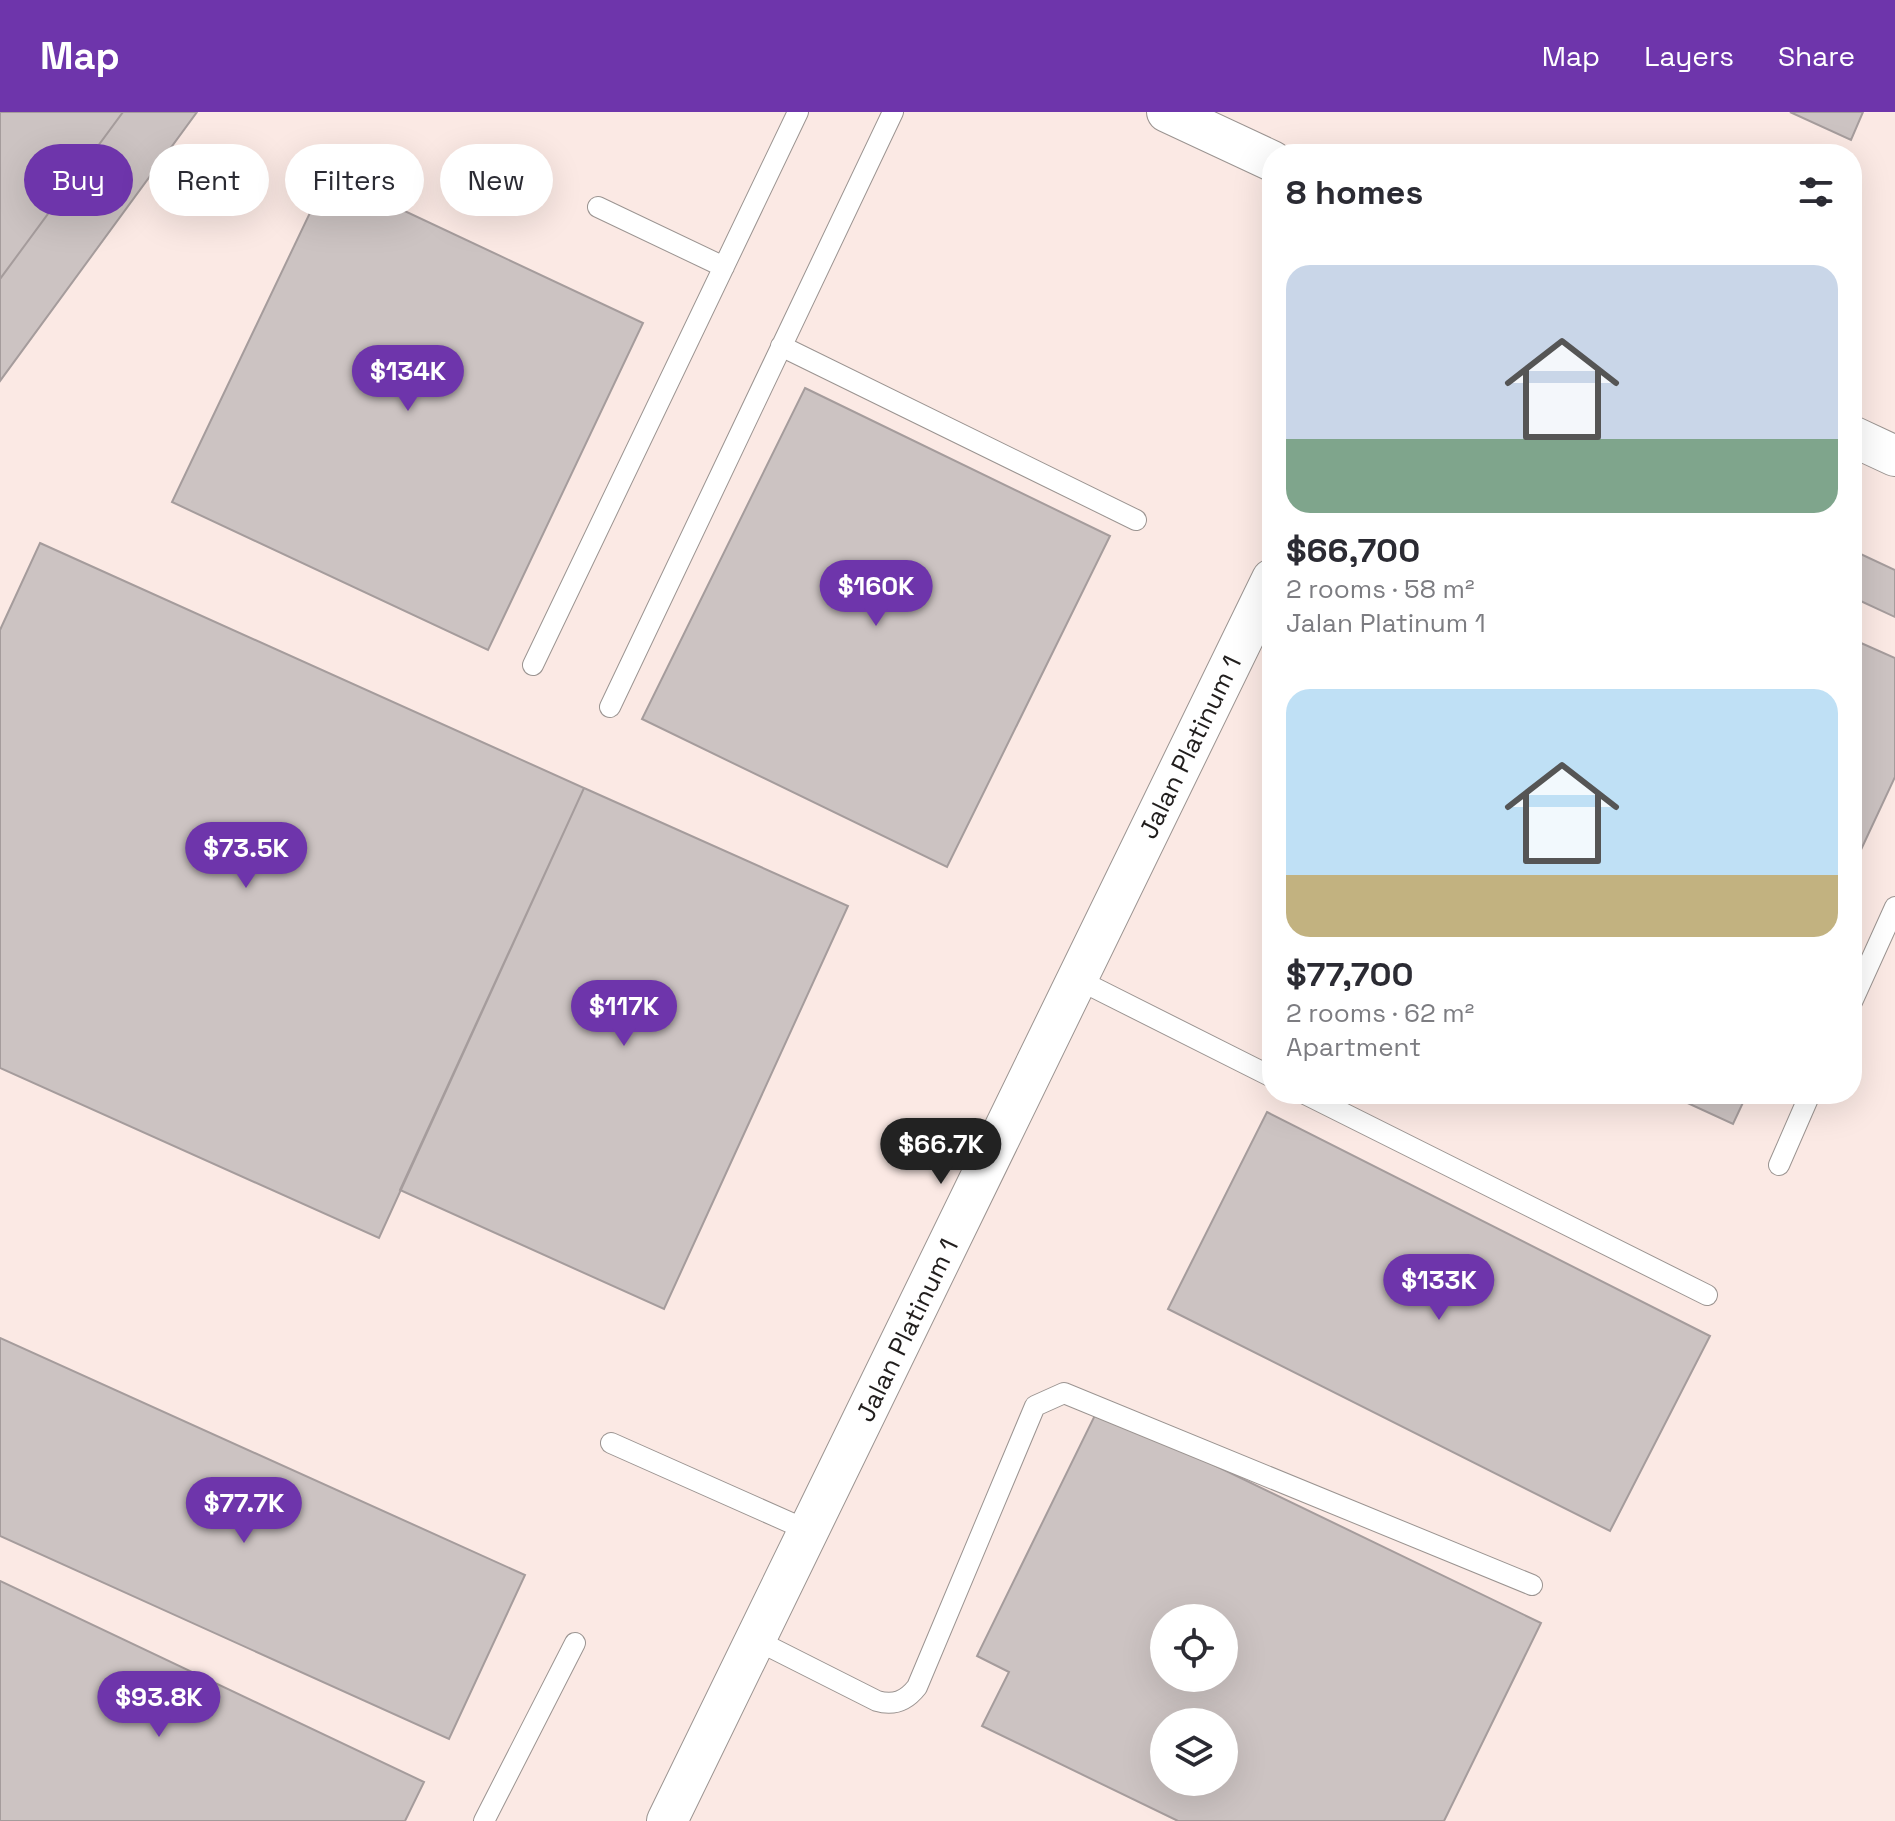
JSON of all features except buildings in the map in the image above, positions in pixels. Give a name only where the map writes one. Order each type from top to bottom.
[{"type":"street","points":[[1167,112],[1262,156]]},
{"type":"street","points":[[1862,441],[1895,456]]},
{"type":"street","name":"Jalan Platinum 1","points":[[667,1821],[1262,600]]},
{"type":"lane","points":[[533,665],[798,112]]},
{"type":"lane","points":[[610,707],[893,112]]},
{"type":"lane","points":[[598,207],[724,267]]},
{"type":"lane","points":[[781,346],[1136,520]]},
{"type":"lane","points":[[1862,980],[1895,907]]},
{"type":"lane","points":[[1077,979],[1262,1072]]},
{"type":"lane","points":[[1325,1104],[1707,1295]]},
{"type":"lane","points":[[1779,1165],[1806,1104]]},
{"type":"lane","points":[[756,1640],[877,1701],[888,1704],[910,1696],[917,1687],[1035,1406],[1064,1393],[1532,1585]]},
{"type":"lane","points":[[611,1443],[809,1531]]},
{"type":"lane","points":[[484,1821],[575,1643]]},
{"type":"shaded area","points":[[0,112],[1895,112],[1895,1821],[0,1821]]}]
